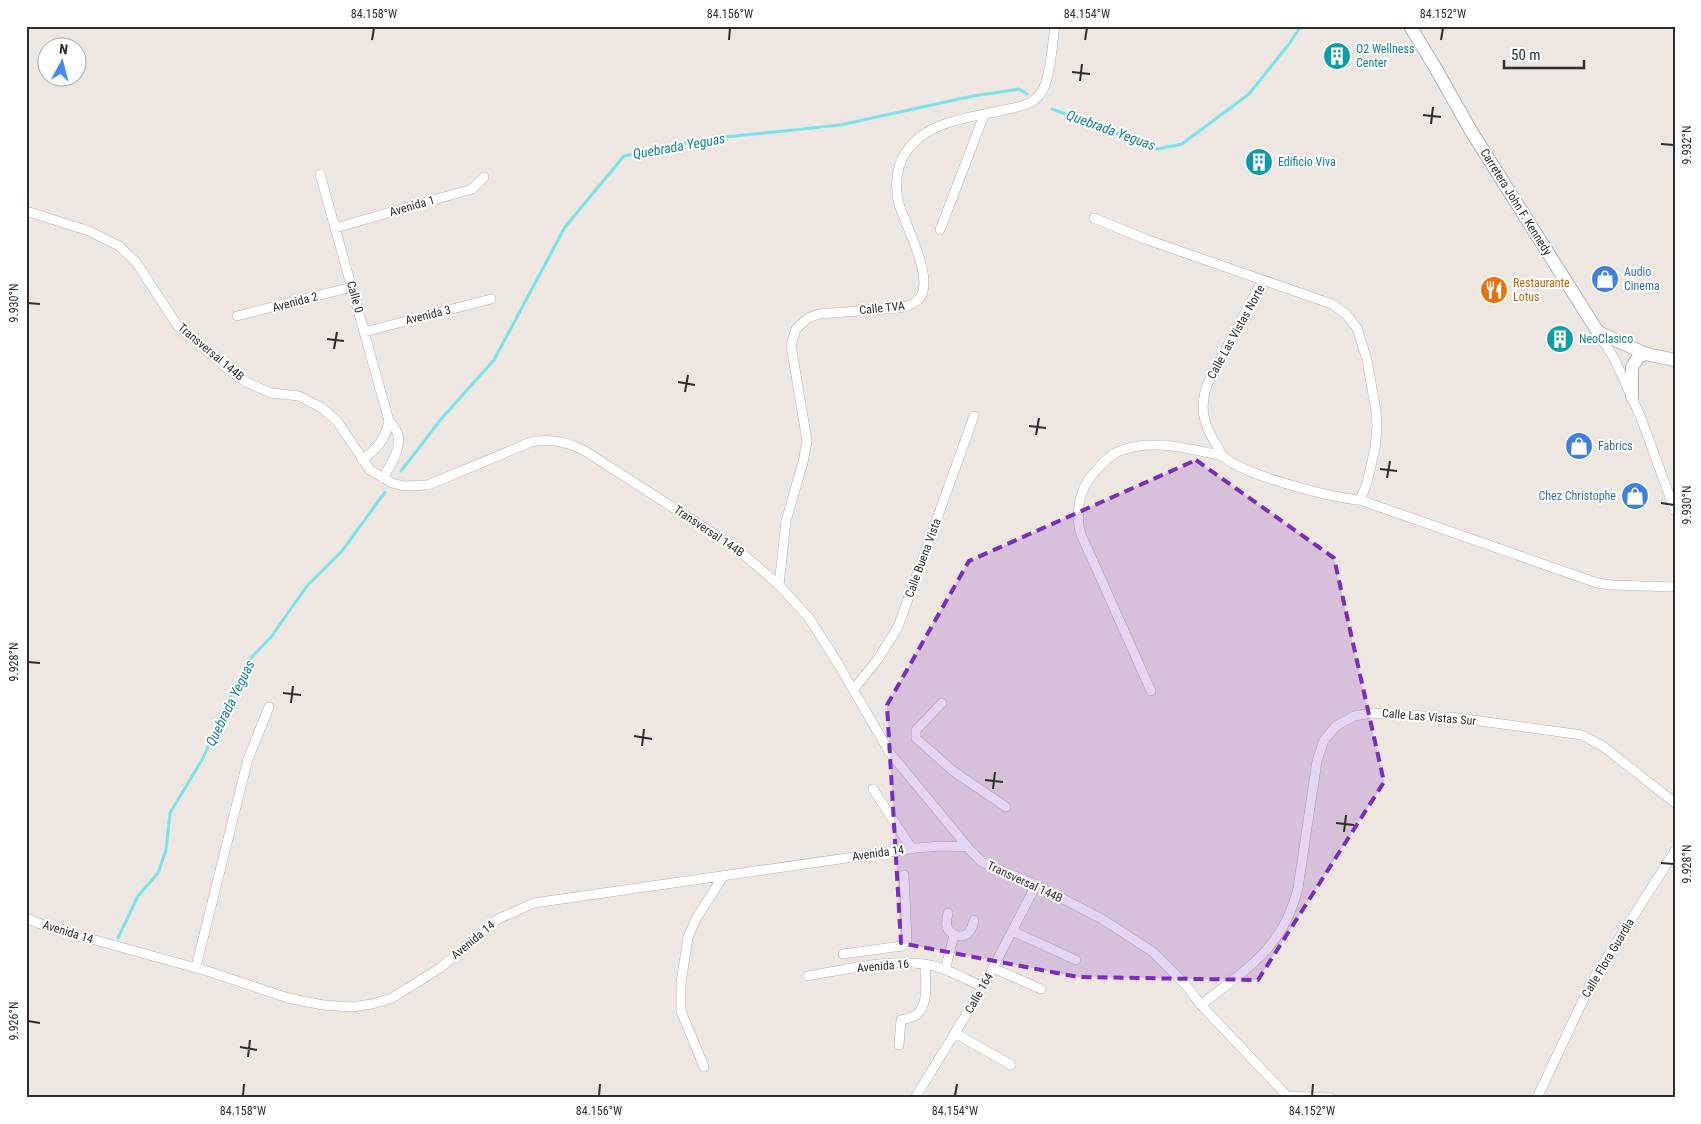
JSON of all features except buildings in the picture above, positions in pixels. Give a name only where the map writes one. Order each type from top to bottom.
[{"type":"main road","name":"Carretera John F. Kennedy","points":[[1410,26],[1471,131],[1598,332]]},
{"type":"main road","points":[[1598,332],[1646,354],[1675,360]]},
{"type":"main road","points":[[1632,397],[1632,367],[1639,356],[1646,354]]},
{"type":"street","name":"Calle TVA","points":[[779,585],[786,522],[807,441],[791,345],[796,329],[808,318],[819,314],[897,308],[910,306],[919,299],[925,283],[920,259],[898,203],[896,184],[902,160],[913,144],[933,128],[949,122],[1026,105],[1040,95],[1048,70],[1054,26]]},
{"type":"street","points":[[940,230],[984,115]]},
{"type":"street","name":"Calle 0","points":[[320,174],[390,420],[398,434],[397,448],[393,460],[383,478]]},
{"type":"street","name":"Avenida 1","points":[[335,228],[472,189],[484,177]]},
{"type":"street","name":"Transversal 144B","points":[[26,211],[89,231],[119,246],[136,262],[177,325],[229,370],[246,382],[271,393],[299,396],[322,408],[337,421],[370,470],[392,483],[404,486],[428,486],[531,442],[542,440],[559,441],[585,451],[736,548],[779,585],[809,618],[890,753],[967,847],[982,862],[1036,885],[1102,919],[1152,952],[1185,984],[1287,1097]]},
{"type":"street","points":[[1094,218],[1145,239],[1262,281]]},
{"type":"street","name":"Calle Las Vistas Norte","points":[[1360,500],[1374,457],[1377,427],[1367,360],[1357,328],[1346,314],[1332,304],[1262,281],[1202,398],[1205,423],[1210,436],[1224,456],[1244,469],[1343,499],[1360,500],[1596,583],[1675,587]]},
{"type":"street","name":"Avenida 2","points":[[238,316],[352,287]]},
{"type":"street","name":"Avenida 3","points":[[364,332],[491,299]]},
{"type":"street","points":[[1598,332],[1615,360],[1632,397],[1675,511]]},
{"type":"street","name":"Calle Buena Vista","points":[[853,690],[878,660],[898,627],[974,416]]},
{"type":"street","points":[[362,460],[375,450],[386,435],[390,420]]},
{"type":"street","points":[[1151,691],[1080,532],[1077,520],[1083,490],[1102,463],[1120,450],[1134,446],[1168,446],[1224,456]]},
{"type":"street","points":[[942,703],[916,730],[916,738],[953,771],[1006,807]]},
{"type":"street","points":[[196,967],[248,759],[269,707]]},
{"type":"street","name":"Calle Las Vistas Sur","points":[[1202,1005],[1259,959],[1280,934],[1293,908],[1298,888],[1317,761],[1324,740],[1336,726],[1354,716],[1373,712],[1458,718],[1582,735],[1604,747],[1675,803]]},
{"type":"street","points":[[873,789],[912,848]]},
{"type":"street","name":"Avenida 14","points":[[26,918],[48,927],[196,967],[297,1000],[323,1005],[352,1007],[392,998],[440,968],[498,919],[534,903],[912,848],[967,847]]},
{"type":"street","name":"Calle Flora Guardia","points":[[1537,1098],[1592,981],[1675,851]]},
{"type":"street","points":[[704,1068],[681,1012],[681,983],[688,936],[697,917],[724,875]]},
{"type":"street","points":[[854,968],[847,953],[902,946],[905,944],[904,875]]},
{"type":"street","name":"Calle 164","points":[[915,1098],[983,987],[1036,885]]},
{"type":"street","points":[[948,913],[947,928],[950,933],[961,937],[970,931],[974,920]]},
{"type":"street","points":[[1012,932],[1076,960]]},
{"type":"street","points":[[945,970],[954,935]]},
{"type":"street","name":"Avenida 16","points":[[808,976],[890,963],[925,964],[945,970],[983,987]]},
{"type":"street","points":[[899,1044],[901,1020],[915,1016],[920,1011],[924,1002],[926,994],[925,964]]},
{"type":"street","points":[[993,968],[1041,989]]},
{"type":"street","points":[[955,1033],[1011,1065]]},
{"type":"street","points":[[1287,1097],[1331,1098]]},
{"type":"highlighted area","points":[[1196,460],[1334,558],[1384,782],[1258,980],[1078,977],[901,943],[887,705],[969,561]]},
{"type":"waterway","name":"Quebrada Yeguas","points":[[1052,109],[1158,149],[1182,144],[1249,94],[1301,26]]},
{"type":"waterway","name":"Quebrada Yeguas","points":[[401,471],[442,418],[494,360],[565,227],[624,156],[706,139],[840,125],[973,96],[1019,89],[1027,94]]},
{"type":"waterway","name":"Quebrada Yeguas","points":[[118,938],[138,896],[158,873],[166,850],[170,813],[203,758],[240,676],[251,658],[271,637],[307,586],[342,551],[385,492]]},
{"type":"place","name":"O2 Wellness Center","points":[[1337,56]]},
{"type":"place","name":"Edificio Viva","points":[[1259,162]]},
{"type":"place","name":"Audio Cinema","points":[[1605,279]]},
{"type":"place","name":"Restaurante Lotus","points":[[1494,290]]},
{"type":"place","name":"NeoClasico","points":[[1560,339]]},
{"type":"place","name":"Fabrics","points":[[1579,446]]},
{"type":"place","name":"Chez Christophe","points":[[1635,496]]}]
